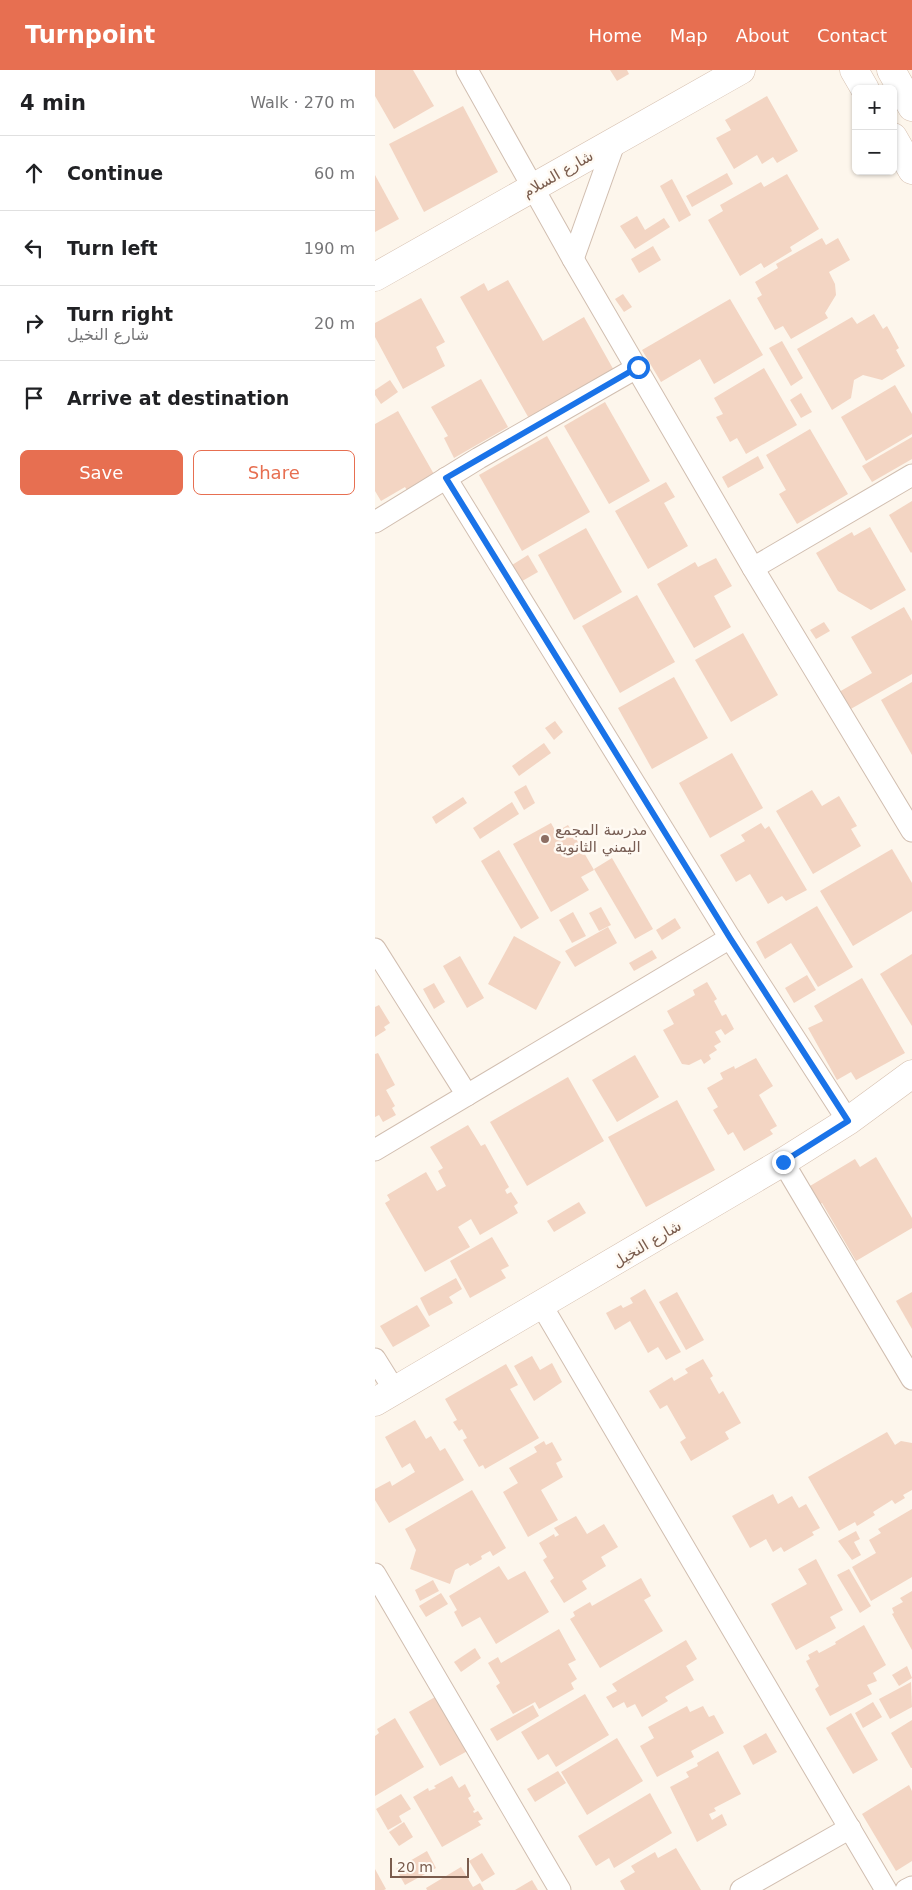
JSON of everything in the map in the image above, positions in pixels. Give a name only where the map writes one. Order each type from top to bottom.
[{"type":"street","points":[[467,70],[535,187],[573,259],[638,367],[753,568],[912,831]]},
{"type":"street","name":"شارع السلام","points":[[375,277],[741,70]]},
{"type":"street","points":[[854,70],[863,85]]},
{"type":"street","points":[[891,70],[912,107]]},
{"type":"street","points":[[573,259],[615,141]]},
{"type":"street","points":[[897,144],[912,170]]},
{"type":"street","points":[[375,522],[446,478],[638,367]]},
{"type":"street","points":[[753,568],[912,474]]},
{"type":"street","points":[[446,478],[730,938],[848,1121]]},
{"type":"street","points":[[375,1150],[730,938]]},
{"type":"street","points":[[375,949],[467,1095]]},
{"type":"street","name":"شارع النخيل","points":[[385,1397],[783,1162],[848,1121],[912,1074]]},
{"type":"street","points":[[783,1162],[912,1379]]},
{"type":"street","points":[[542,1306],[886,1890]]},
{"type":"street","points":[[375,1358],[385,1397]]},
{"type":"street","points":[[375,1574],[560,1890]]},
{"type":"street","points":[[741,1890],[850,1828]]},
{"type":"street","points":[[906,1890],[912,1887]]},
{"type":"building","points":[[375,70],[413,70],[434,106],[394,129],[375,96]]},
{"type":"building","points":[[610,70],[627,70],[629,74],[617,81]]},
{"type":"building","points":[[767,96],[798,151],[777,163],[773,157],[762,164],[757,155],[734,169],[716,138],[731,130],[725,120]]},
{"type":"building","points":[[463,106],[498,172],[424,212],[389,144]]},
{"type":"building","points":[[727,173],[733,184],[692,207],[686,196]]},
{"type":"building","points":[[787,174],[819,229],[790,247],[792,251],[764,268],[761,263],[740,276],[708,220],[723,211],[720,205],[761,182],[764,187]]},
{"type":"building","points":[[375,175],[399,219],[375,232]]},
{"type":"building","points":[[672,179],[691,215],[679,222],[660,186]]},
{"type":"building","points":[[637,216],[645,230],[664,218],[670,227],[635,249],[620,226]]},
{"type":"building","points":[[822,238],[826,245],[838,238],[850,260],[829,272],[835,284],[836,295],[825,313],[828,318],[791,339],[783,326],[775,330],[757,298],[762,295],[755,282],[778,268],[776,264]]},
{"type":"building","points":[[653,246],[661,260],[639,273],[631,259]]},
{"type":"building","points":[[508,280],[543,341],[584,317],[616,374],[531,422],[460,297],[484,283],[488,291]]},
{"type":"building","points":[[623,294],[632,307],[624,312],[615,299]]},
{"type":"building","points":[[421,298],[445,342],[436,347],[445,366],[403,389],[375,337],[375,323]]},
{"type":"building","points":[[730,299],[763,355],[714,384],[700,359],[661,382],[642,350]]},
{"type":"building","points":[[874,314],[883,329],[887,326],[899,348],[896,350],[905,366],[882,380],[863,375],[854,380],[851,398],[832,410],[797,349],[852,317],[857,324]]},
{"type":"building","points":[[782,341],[803,378],[791,386],[769,348]]},
{"type":"building","points":[[764,368],[797,425],[746,454],[737,438],[730,442],[716,417],[723,414],[714,398]]},
{"type":"building","points":[[481,379],[508,427],[454,458],[444,438],[448,436],[431,407]]},
{"type":"building","points":[[390,380],[398,392],[381,404],[375,395],[375,390]]},
{"type":"building","points":[[895,385],[912,414],[912,434],[866,461],[841,417]]},
{"type":"building","points":[[801,393],[812,412],[801,418],[790,400]]},
{"type":"building","points":[[605,402],[650,481],[609,504],[564,426]]},
{"type":"building","points":[[398,411],[435,476],[408,492],[405,487],[381,501],[375,491],[375,424]]},
{"type":"building","points":[[810,429],[848,494],[797,524],[779,494],[786,490],[766,455]]},
{"type":"building","points":[[547,436],[590,512],[522,551],[479,475]]},
{"type":"building","points":[[912,437],[912,459],[872,482],[862,466]]},
{"type":"building","points":[[758,456],[764,468],[728,488],[722,477]]},
{"type":"building","points":[[666,482],[675,497],[664,503],[688,546],[648,569],[615,511]]},
{"type":"building","points":[[912,501],[912,552],[911,553],[889,515]]},
{"type":"building","points":[[870,527],[906,590],[871,610],[838,591],[816,553],[852,532],[854,536]]},
{"type":"building","points":[[586,528],[622,592],[574,620],[538,555]]},
{"type":"building","points":[[528,555],[538,572],[517,584],[507,568]]},
{"type":"building","points":[[716,558],[732,586],[714,596],[731,627],[694,648],[657,584],[695,562],[698,567]]},
{"type":"building","points":[[637,595],[675,662],[620,693],[582,626]]},
{"type":"building","points":[[904,607],[912,621],[912,674],[849,710],[839,692],[872,673],[851,637]]},
{"type":"building","points":[[824,622],[830,631],[816,639],[810,630]]},
{"type":"building","points":[[743,633],[778,695],[731,722],[695,660]]},
{"type":"building","points":[[674,677],[708,738],[652,769],[618,708]]},
{"type":"building","points":[[912,682],[912,755],[881,700]]},
{"type":"building","points":[[555,721],[563,732],[554,740],[545,728]]},
{"type":"building","points":[[544,743],[551,753],[519,776],[512,766]]},
{"type":"building","points":[[732,753],[763,808],[710,838],[679,783]]},
{"type":"building","points":[[526,785],[535,803],[524,810],[514,792]]},
{"type":"building","points":[[812,790],[822,806],[839,796],[857,826],[851,829],[861,846],[813,874],[776,811]]},
{"type":"building","points":[[463,797],[467,803],[436,824],[432,817]]},
{"type":"building","points":[[512,802],[519,814],[480,839],[473,828]]},
{"type":"building","points":[[551,823],[556,832],[568,825],[594,870],[581,877],[589,890],[551,912],[513,844]]},
{"type":"building","points":[[761,823],[765,829],[769,826],[807,890],[786,901],[782,896],[768,904],[750,874],[736,882],[720,855],[745,841],[741,835]]},
{"type":"building","points":[[892,849],[912,883],[912,911],[853,946],[820,891]]},
{"type":"building","points":[[499,850],[539,918],[521,929],[481,861]]},
{"type":"building","points":[[612,858],[653,929],[635,939],[594,869]]},
{"type":"building","points":[[817,906],[853,967],[818,987],[791,943],[765,959],[756,942]]},
{"type":"building","points":[[601,907],[611,925],[599,931],[589,913]]},
{"type":"building","points":[[573,912],[586,936],[572,943],[559,920]]},
{"type":"building","points":[[675,918],[681,928],[662,940],[656,930]]},
{"type":"building","points":[[608,927],[617,943],[575,967],[565,951]]},
{"type":"building","points":[[514,936],[561,962],[536,1010],[488,984]]},
{"type":"building","points":[[652,950],[657,958],[634,971],[629,963]]},
{"type":"building","points":[[912,954],[912,1026],[880,974]]},
{"type":"building","points":[[460,956],[484,998],[467,1008],[443,966]]},
{"type":"building","points":[[807,975],[816,990],[794,1003],[785,988]]},
{"type":"building","points":[[862,978],[905,1053],[856,1080],[851,1072],[837,1080],[808,1028],[823,1021],[814,1006]]},
{"type":"building","points":[[707,982],[717,999],[714,1001],[722,1016],[726,1014],[734,1029],[725,1035],[721,1029],[715,1032],[721,1042],[714,1046],[717,1050],[709,1055],[711,1059],[704,1064],[701,1059],[689,1065],[682,1064],[663,1030],[674,1024],[667,1011],[695,995],[693,990]]},
{"type":"building","points":[[434,983],[445,1002],[434,1009],[423,989]]},
{"type":"building","points":[[379,1005],[390,1023],[384,1027],[386,1030],[375,1037],[375,1007]]},
{"type":"building","points":[[378,1053],[395,1085],[386,1090],[395,1106],[392,1108],[396,1115],[383,1122],[379,1115],[375,1117],[375,1054]]},
{"type":"building","points":[[635,1055],[659,1097],[617,1122],[592,1080]]},
{"type":"building","points":[[756,1058],[773,1086],[759,1095],[777,1126],[770,1130],[773,1134],[744,1151],[733,1132],[728,1135],[713,1110],[718,1107],[707,1088],[723,1079],[720,1073],[734,1066],[735,1069]]},
{"type":"building","points":[[568,1077],[604,1141],[527,1186],[490,1122]]},
{"type":"building","points":[[677,1100],[715,1170],[646,1207],[608,1137]]},
{"type":"building","points":[[468,1125],[481,1146],[485,1144],[509,1187],[505,1190],[507,1194],[511,1192],[518,1203],[514,1206],[518,1213],[480,1235],[471,1219],[458,1227],[470,1247],[425,1272],[385,1203],[390,1200],[387,1195],[426,1172],[437,1191],[446,1186],[438,1171],[443,1168],[430,1147]]},
{"type":"building","points":[[876,1157],[912,1218],[912,1228],[856,1261],[810,1186],[855,1159],[860,1167]]},
{"type":"building","points":[[579,1202],[586,1213],[554,1232],[547,1221]]},
{"type":"building","points":[[492,1237],[509,1266],[501,1270],[506,1278],[470,1298],[450,1261]]},
{"type":"building","points":[[456,1278],[462,1289],[449,1297],[453,1303],[429,1316],[420,1298]]},
{"type":"building","points":[[645,1289],[681,1352],[666,1360],[658,1347],[648,1353],[630,1321],[615,1330],[606,1313],[621,1305],[623,1308],[633,1303],[630,1298]]},
{"type":"building","points":[[677,1292],[704,1340],[686,1350],[659,1302]]},
{"type":"building","points":[[912,1292],[912,1329],[896,1301]]},
{"type":"building","points":[[417,1305],[430,1326],[393,1347],[380,1326]]},
{"type":"building","points":[[532,1356],[540,1370],[552,1363],[562,1382],[534,1401],[514,1366]]},
{"type":"building","points":[[703,1359],[713,1376],[710,1378],[719,1394],[723,1391],[741,1423],[725,1432],[729,1439],[691,1461],[680,1442],[686,1438],[667,1405],[660,1409],[649,1391],[672,1377],[674,1381],[688,1373],[685,1369]]},
{"type":"building","points":[[506,1364],[518,1385],[510,1389],[539,1438],[485,1469],[483,1465],[479,1467],[463,1440],[467,1438],[462,1429],[459,1431],[453,1422],[457,1420],[445,1399]]},
{"type":"building","points":[[415,1420],[426,1439],[431,1436],[440,1451],[445,1448],[464,1480],[389,1523],[375,1500],[375,1489],[390,1481],[392,1486],[415,1472],[410,1463],[402,1468],[385,1437]]},
{"type":"building","points":[[887,1432],[895,1445],[901,1441],[912,1443],[912,1490],[903,1495],[905,1498],[895,1504],[892,1500],[873,1512],[875,1515],[857,1526],[855,1522],[839,1531],[808,1477]]},
{"type":"building","points":[[544,1441],[546,1445],[552,1442],[562,1460],[556,1463],[563,1477],[541,1490],[558,1520],[528,1537],[503,1492],[518,1483],[509,1468],[537,1452],[534,1447]]},
{"type":"building","points":[[472,1490],[506,1548],[493,1556],[490,1551],[481,1556],[482,1559],[470,1566],[468,1563],[455,1570],[450,1584],[410,1569],[416,1550],[405,1529]]},
{"type":"building","points":[[773,1494],[778,1504],[792,1496],[799,1508],[806,1504],[820,1528],[812,1532],[814,1535],[784,1552],[781,1547],[773,1552],[766,1539],[750,1548],[732,1516]]},
{"type":"building","points":[[912,1509],[912,1577],[871,1601],[852,1567],[876,1553],[869,1540],[881,1533],[878,1529]]},
{"type":"building","points":[[576,1516],[587,1534],[604,1524],[618,1547],[601,1557],[606,1566],[582,1581],[587,1589],[564,1603],[550,1581],[554,1578],[543,1560],[547,1557],[539,1543],[554,1534],[555,1537],[559,1535],[554,1528]]},
{"type":"building","points":[[856,1531],[860,1539],[854,1542],[861,1555],[852,1560],[838,1541]]},
{"type":"building","points":[[816,1559],[843,1610],[830,1617],[836,1628],[796,1650],[771,1604],[807,1584],[798,1569]]},
{"type":"building","points":[[499,1566],[508,1580],[525,1571],[549,1612],[496,1644],[480,1617],[462,1627],[454,1612],[457,1610],[449,1596]]},
{"type":"building","points":[[849,1569],[871,1606],[860,1613],[837,1575]]},
{"type":"building","points":[[641,1578],[651,1596],[644,1600],[663,1631],[600,1668],[570,1619],[575,1616],[573,1612],[590,1602],[592,1606]]},
{"type":"building","points":[[433,1580],[439,1591],[420,1601],[415,1590]]},
{"type":"building","points":[[912,1591],[912,1650],[892,1614],[894,1613],[892,1608],[903,1602],[900,1598]]},
{"type":"building","points":[[441,1593],[448,1604],[426,1617],[419,1606]]},
{"type":"building","points":[[864,1625],[886,1665],[873,1673],[877,1681],[867,1685],[872,1694],[830,1716],[815,1689],[819,1686],[806,1661],[810,1659],[808,1655],[817,1650],[819,1653],[836,1644],[835,1642]]},
{"type":"building","points":[[559,1629],[576,1660],[568,1664],[577,1679],[571,1683],[574,1689],[539,1709],[535,1702],[513,1714],[496,1686],[500,1683],[488,1663],[498,1657],[501,1663]]},
{"type":"building","points":[[686,1640],[697,1659],[686,1666],[694,1680],[665,1697],[668,1701],[642,1717],[635,1704],[627,1708],[624,1702],[613,1708],[606,1697],[617,1691],[612,1684]]},
{"type":"building","points":[[475,1648],[481,1658],[461,1672],[454,1662]]},
{"type":"building","points":[[907,1666],[912,1678],[899,1686],[892,1675]]},
{"type":"building","points":[[911,1682],[912,1707],[890,1719],[879,1699]]},
{"type":"building","points":[[442,1693],[473,1748],[440,1766],[409,1712]]},
{"type":"building","points":[[585,1694],[609,1735],[556,1767],[548,1754],[538,1760],[521,1732]]},
{"type":"building","points":[[873,1702],[882,1717],[863,1728],[855,1713]]},
{"type":"building","points":[[533,1705],[539,1716],[497,1741],[490,1729]]},
{"type":"building","points":[[687,1706],[690,1712],[703,1706],[709,1717],[714,1715],[724,1733],[691,1751],[694,1757],[657,1777],[640,1746],[654,1738],[648,1727]]},
{"type":"building","points":[[851,1713],[878,1760],[853,1774],[826,1728]]},
{"type":"building","points":[[395,1718],[424,1767],[375,1796],[375,1736],[379,1733],[377,1729]]},
{"type":"building","points":[[912,1720],[912,1768],[911,1768],[891,1733]]},
{"type":"building","points":[[766,1733],[777,1752],[753,1765],[743,1746]]},
{"type":"building","points":[[617,1738],[643,1781],[587,1815],[561,1772]]},
{"type":"building","points":[[718,1751],[741,1794],[714,1808],[716,1811],[709,1814],[712,1820],[722,1814],[727,1825],[697,1842],[670,1787],[689,1777],[686,1772],[698,1766],[697,1763]]},
{"type":"building","points":[[558,1771],[566,1783],[535,1802],[527,1789]]},
{"type":"building","points":[[452,1776],[459,1788],[465,1784],[471,1796],[468,1798],[475,1810],[473,1811],[474,1813],[478,1811],[483,1819],[478,1821],[481,1825],[442,1847],[413,1797],[428,1788],[429,1791],[436,1788],[434,1786]]},
{"type":"building","points":[[909,1785],[912,1791],[912,1861],[896,1871],[862,1814]]},
{"type":"building","points":[[650,1793],[672,1833],[614,1868],[609,1858],[596,1866],[578,1836]]},
{"type":"building","points":[[401,1794],[411,1809],[399,1816],[402,1822],[388,1830],[376,1809]]},
{"type":"building","points":[[404,1822],[413,1837],[399,1846],[389,1832]]},
{"type":"building","points":[[676,1848],[701,1890],[625,1890],[620,1881],[635,1872],[631,1866],[655,1852],[658,1858]]},
{"type":"building","points":[[427,1851],[436,1868],[405,1885],[396,1869]]},
{"type":"building","points":[[482,1853],[495,1874],[482,1882],[469,1861]]},
{"type":"building","points":[[461,1867],[473,1887],[480,1883],[484,1890],[427,1890],[426,1888]]},
{"type":"building","points":[[375,1869],[386,1889],[384,1890],[375,1890]]},
{"type":"building","points":[[532,1880],[538,1890],[515,1890]]},
{"type":"place","name":"مدرسة المجمع اليمني الثانوية","points":[[545,839]]},
{"type":"route","points":[[638,367],[446,478],[730,938],[848,1121],[783,1162]]}]
